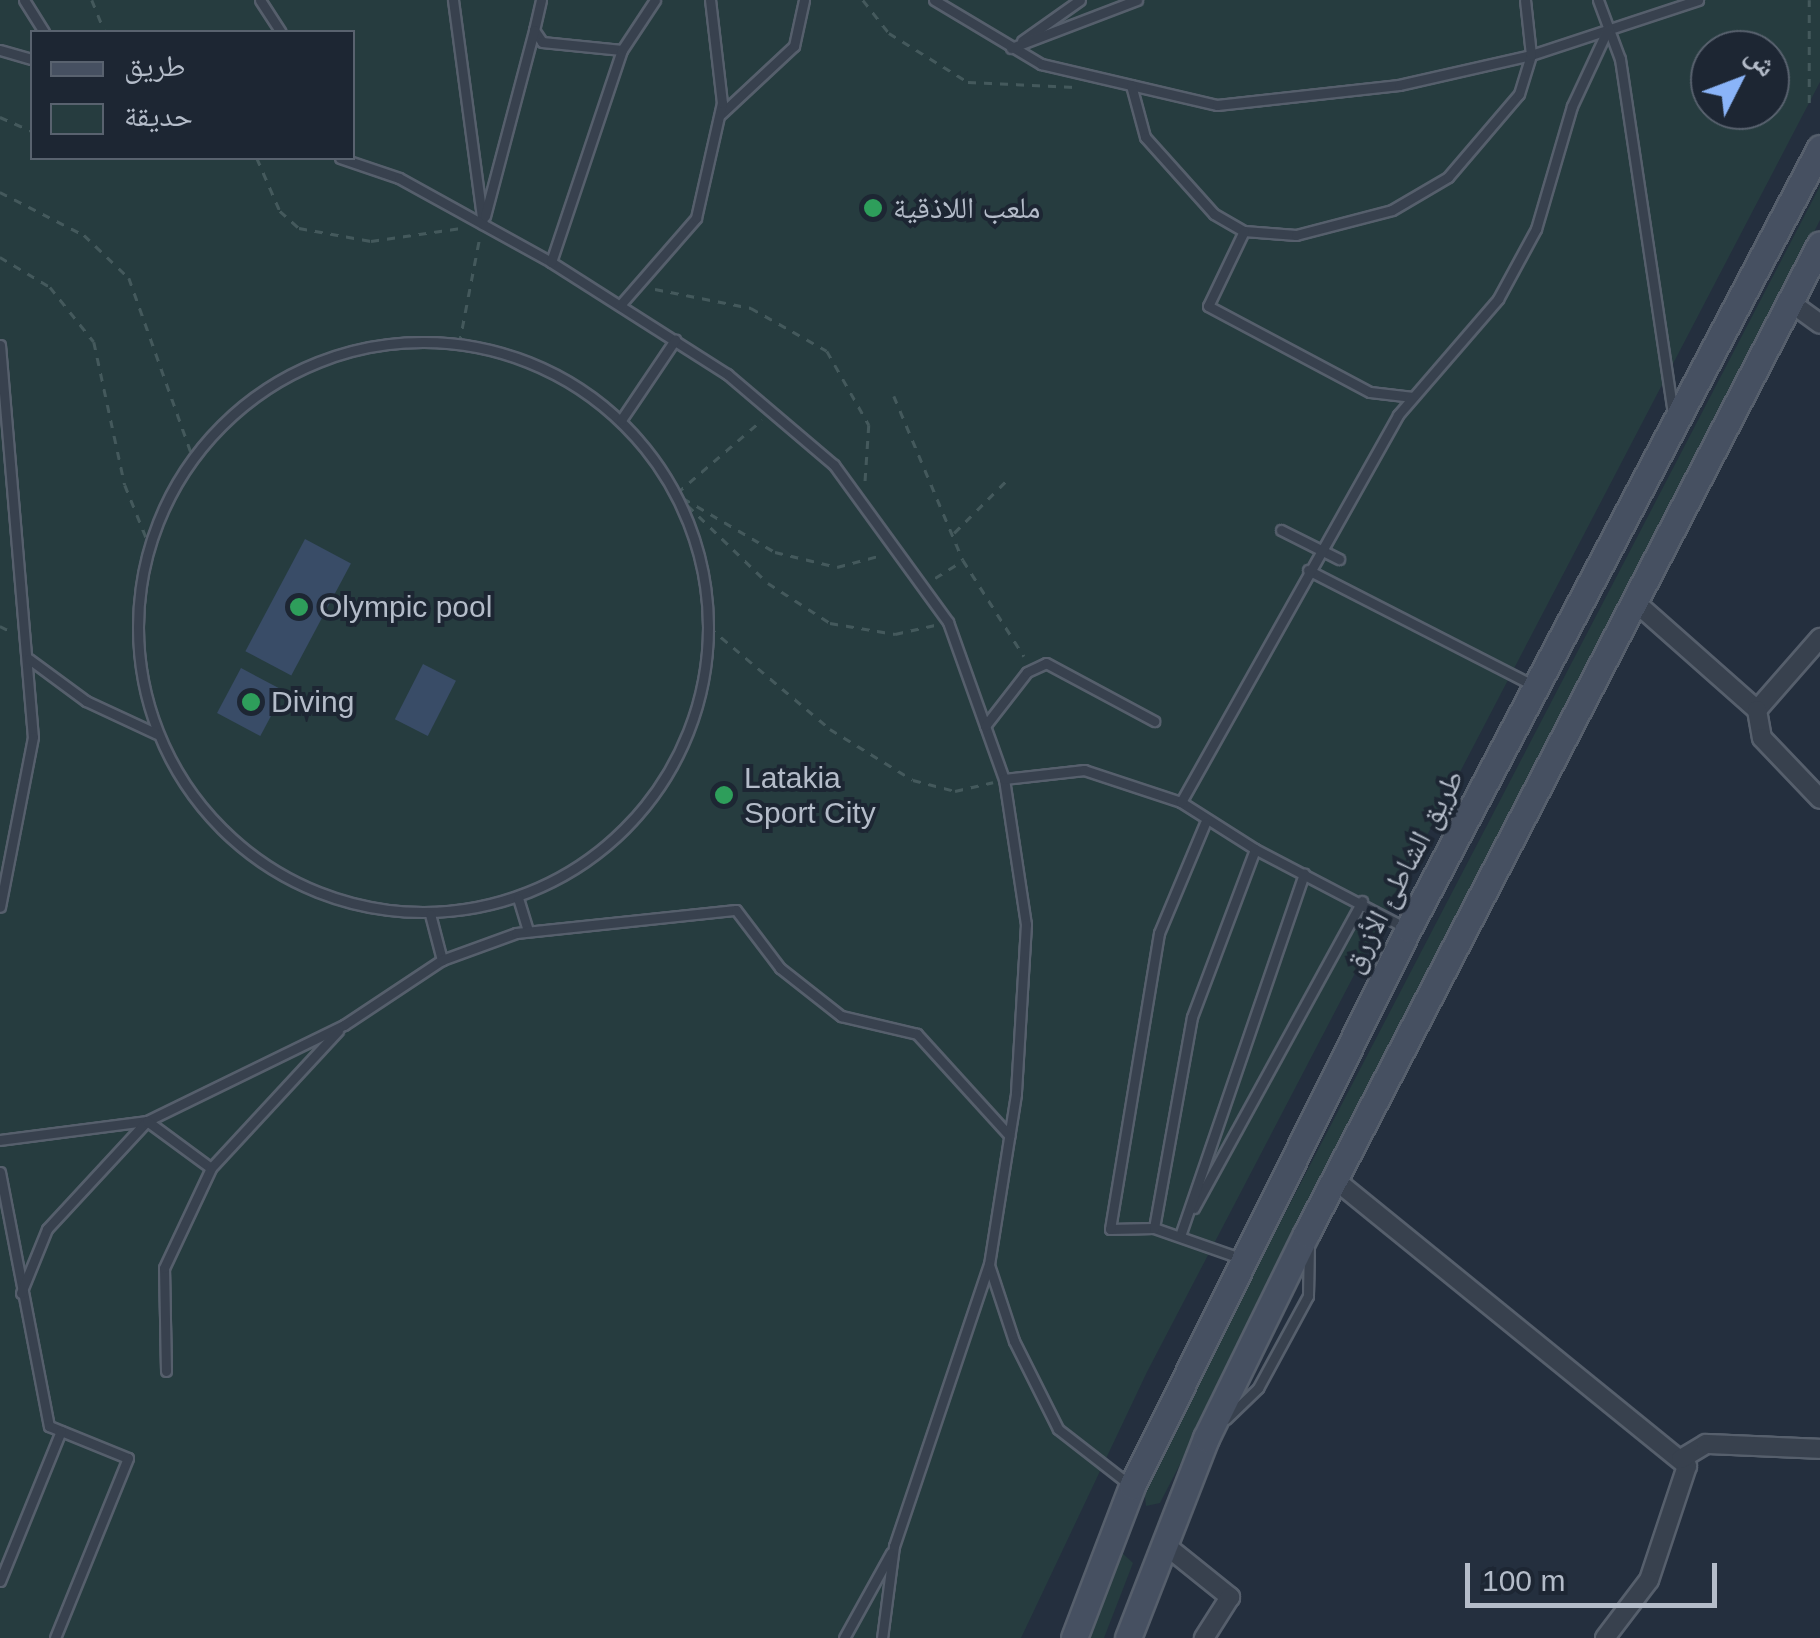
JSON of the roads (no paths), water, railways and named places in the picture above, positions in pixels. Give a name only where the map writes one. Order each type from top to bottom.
[{"type":"main road","name":"طريق الشاطئ الأزرق","points":[[1074,1638],[1132,1486],[1408,929],[1820,148]]},
{"type":"main road","points":[[1128,1638],[1206,1438],[1310,1226],[1820,244]]},
{"type":"street","points":[[1790,302],[1820,324]]},
{"type":"street","points":[[1634,602],[1757,710],[1762,738],[1820,799]]},
{"type":"street","points":[[1757,710],[1820,638]]},
{"type":"street","points":[[1334,1179],[1681,1459],[1685,1480],[1649,1580],[1605,1638]]},
{"type":"street","points":[[1681,1459],[1706,1444],[1820,1450]]},
{"type":"street","points":[[1164,1544],[1230,1598],[1204,1638]]},
{"type":"lane","points":[[24,0],[43,30]]},
{"type":"lane","points":[[260,0],[280,30]]},
{"type":"lane","points":[[453,0],[482,224]]},
{"type":"lane","points":[[482,224],[541,0]]},
{"type":"lane","points":[[551,262],[622,50],[655,0]]},
{"type":"lane","points":[[621,304],[696,218],[719,116],[710,0]]},
{"type":"lane","points":[[719,116],[794,46],[804,0]]},
{"type":"lane","points":[[934,0],[1011,48],[1131,85],[1217,105],[1399,85],[1531,55],[1698,0]]},
{"type":"lane","points":[[1011,48],[1080,0]]},
{"type":"lane","points":[[1011,48],[1137,0]]},
{"type":"lane","points":[[1131,85],[1145,137],[1188,191],[1244,231],[1296,236],[1372,215],[1448,177],[1519,94],[1531,55],[1525,0]]},
{"type":"lane","points":[[1598,0],[1620,59],[1672,365],[1672,434]]},
{"type":"lane","points":[[534,30],[562,49],[622,50]]},
{"type":"lane","points":[[1181,802],[1308,570],[1414,397],[1498,298],[1536,229],[1572,106],[1607,31]]},
{"type":"lane","points":[[2,51],[30,58]]},
{"type":"lane","points":[[345,160],[482,224],[551,262],[675,340],[772,412],[864,502],[925,585],[948,622],[1004,780],[1026,924],[1009,1135],[989,1264],[894,1546],[844,1638]]},
{"type":"lane","points":[[1244,231],[1208,306],[1370,392],[1414,397]]},
{"type":"lane","points":[[621,420],[675,340]]},
{"type":"lane","points":[[399,341],[459,344],[556,373],[621,420],[676,494],[701,558],[710,627],[696,714],[657,793],[596,856],[518,898],[430,914],[362,907],[296,884],[238,845],[191,794],[157,734],[140,671],[136,606],[148,542],[192,455],[249,398],[320,359],[399,341]]},
{"type":"lane","points":[[0,345],[29,659],[25,807],[0,907]]},
{"type":"lane","points":[[1281,530],[1339,559]]},
{"type":"lane","points":[[1308,570],[1537,687]]},
{"type":"lane","points":[[29,659],[86,701],[157,734]]},
{"type":"lane","points":[[985,726],[1027,672],[1046,663],[1154,721]]},
{"type":"lane","points":[[1004,780],[1084,770],[1181,802],[1205,823],[1362,901],[1408,929]]},
{"type":"lane","points":[[1205,823],[1159,932],[1110,1228],[1154,1228],[1181,1233],[1243,1259]]},
{"type":"lane","points":[[1154,1228],[1192,1017],[1255,849]]},
{"type":"lane","points":[[1181,1233],[1304,873]]},
{"type":"lane","points":[[518,898],[528,931]]},
{"type":"lane","points":[[1181,1233],[1362,901]]},
{"type":"lane","points":[[0,1140],[147,1121],[344,1025],[442,960],[528,931],[736,910],[780,968],[842,1016],[917,1034],[1009,1135]]},
{"type":"lane","points":[[430,914],[442,960]]},
{"type":"lane","points":[[166,1371],[164,1268],[211,1168],[344,1025]]},
{"type":"lane","points":[[147,1121],[211,1168]]},
{"type":"lane","points":[[20,1295],[47,1229],[147,1121]]},
{"type":"lane","points":[[0,1172],[20,1295],[48,1426],[128,1458],[55,1638]]},
{"type":"lane","points":[[989,1264],[1014,1341],[1058,1429],[1132,1486]]},
{"type":"lane","points":[[0,1581],[61,1431]]},
{"type":"lane","points":[[882,1638],[894,1546]]},
{"type":"water","name":"Olympic pool","points":[[305,539],[351,563],[291,676],[245,651]]},
{"type":"water","points":[[423,664],[456,681],[428,736],[395,719]]},
{"type":"water","name":"Diving","points":[[241,668],[284,691],[260,736],[217,713]]},
{"type":"place","name":"ملعب اللاذقية","points":[[873,208]]},
{"type":"place","name":"Olympic pool","points":[[299,607]]},
{"type":"place","name":"Diving","points":[[251,702]]},
{"type":"place","name":"Latakia Sport City","points":[[724,795]]}]
